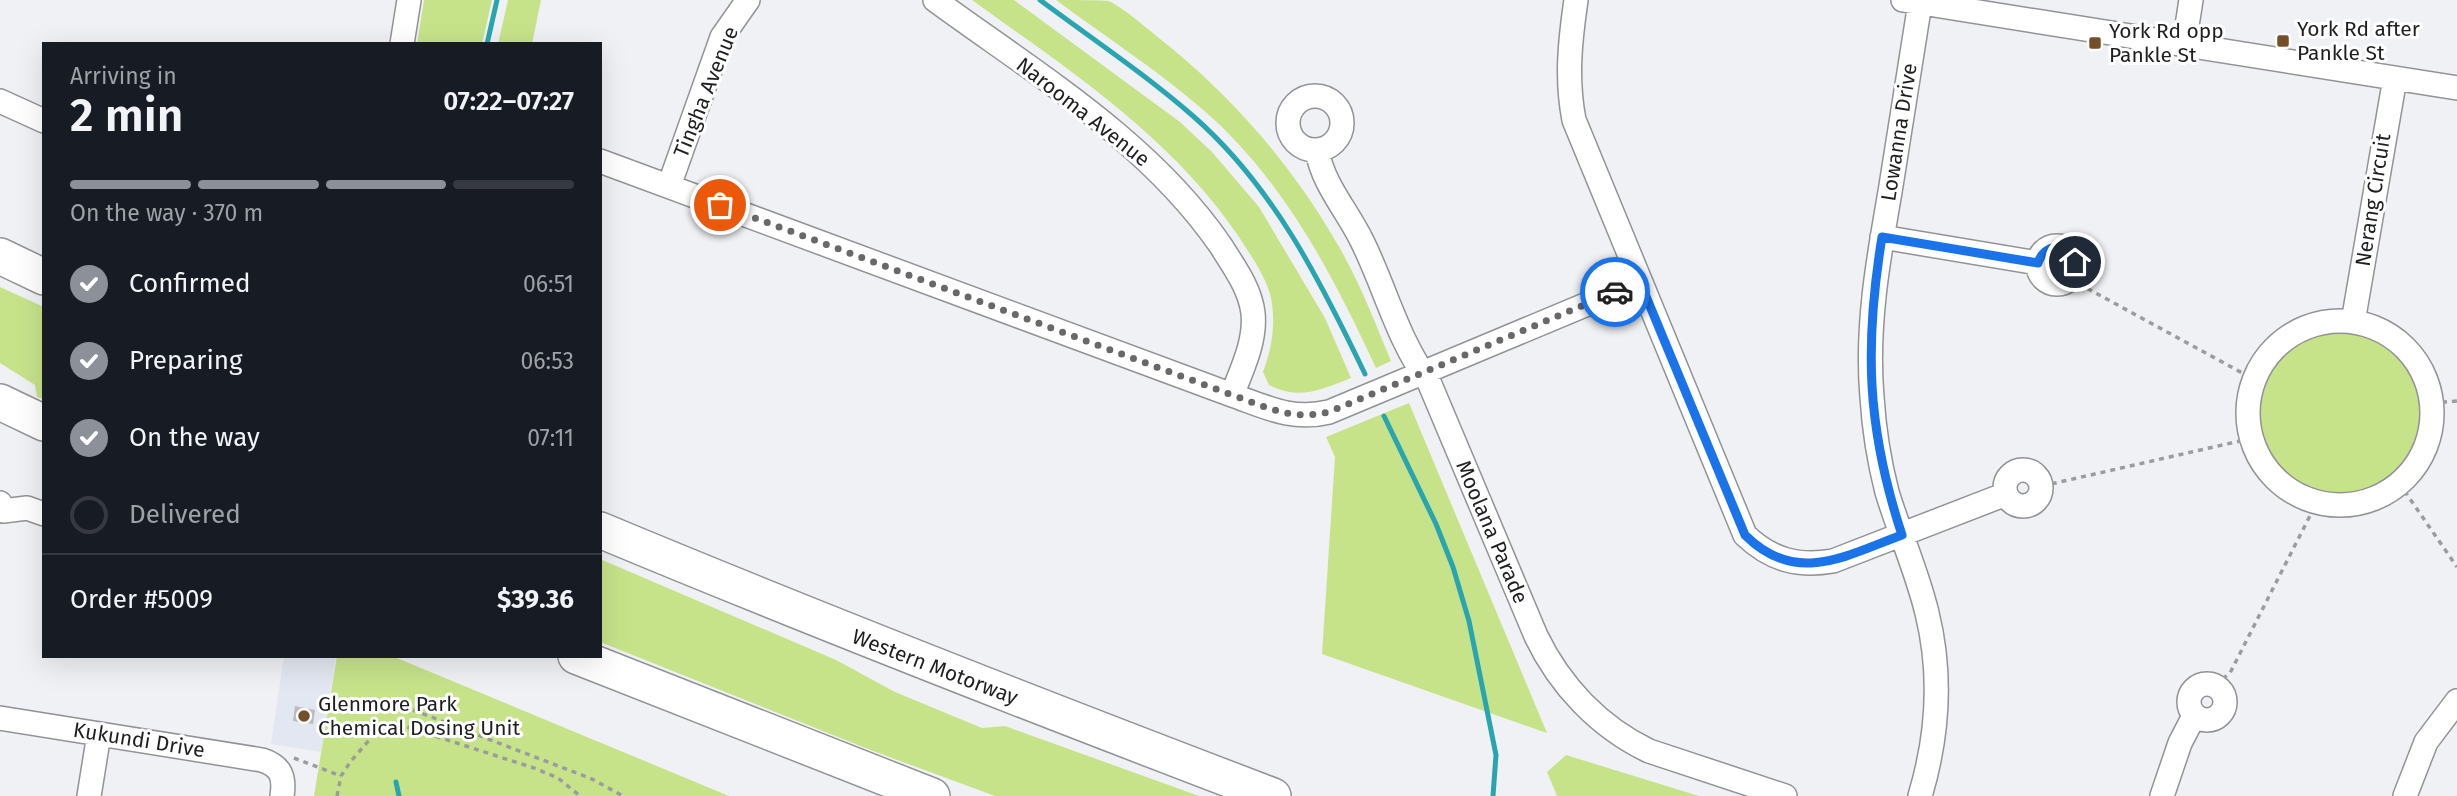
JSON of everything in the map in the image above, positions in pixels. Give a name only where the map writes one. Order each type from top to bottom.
[{"type":"highway","points":[[0,256],[42,276]]},
{"type":"highway","points":[[0,402],[42,422]]},
{"type":"highway","name":"Western Motorway","points":[[602,531],[973,682],[1273,796]]},
{"type":"highway","points":[[581,658],[932,796]]},
{"type":"street","points":[[402,42],[409,0]]},
{"type":"street","name":"Tingha Avenue","points":[[669,186],[722,37],[748,0]]},
{"type":"street","name":"Narooma Avenue","points":[[935,0],[1119,136],[1158,172],[1203,222],[1239,275],[1247,290],[1252,310],[1252,337],[1232,395]]},
{"type":"street","points":[[1576,0],[1568,62],[1574,120],[1745,535],[1775,557],[1810,564],[1833,561],[2006,494],[2018,506],[2030,505],[2039,498],[2042,486]]},
{"type":"street","points":[[2184,45],[2191,0]]},
{"type":"street","points":[[1912,1],[2457,88]]},
{"type":"street","name":"Lowanna Drive","points":[[1912,1],[1872,302],[1872,396],[1881,467],[1927,612],[1936,664],[1935,729],[1930,761],[1920,796]]},
{"type":"street","name":"Nerang Circuit","points":[[2353,322],[2395,78]]},
{"type":"street","points":[[0,101],[42,120]]},
{"type":"street","name":"Moolana Parade","points":[[1317,150],[1324,178],[1362,240],[1415,364],[1429,382],[1545,656],[1577,698],[1613,731],[1639,747],[1785,796]]},
{"type":"street","points":[[602,162],[1232,395],[1297,416],[1329,412],[1640,282]]},
{"type":"street","points":[[1882,237],[2038,263]]},
{"type":"street","points":[[2065,248],[2075,262],[2070,279],[2058,284],[2041,276],[2038,263],[2040,257],[2048,249],[2065,248]]},
{"type":"street","points":[[2353,322],[2382,331],[2407,350],[2424,375],[2432,403],[2430,434],[2425,449],[2418,462],[2399,483],[2372,499],[2335,505],[2301,496],[2276,479],[2266,468],[2253,442],[2248,412],[2253,383],[2269,355],[2292,335],[2322,323],[2353,322]]},
{"type":"street","points":[[2,507],[27,508],[42,513]]},
{"type":"street","points":[[2162,796],[2180,743],[2194,716],[2212,720],[2222,713],[2225,707],[2224,694],[2215,685]]},
{"type":"street","points":[[2405,796],[2427,741],[2457,701]]},
{"type":"street","name":"Kukundi Drive","points":[[0,718],[262,760],[282,760]]},
{"type":"street","points":[[89,796],[99,734]]},
{"type":"street","points":[[282,760],[282,796]]},
{"type":"path","points":[[2070,279],[2246,375],[2253,383]]},
{"type":"path","points":[[2432,403],[2457,401]]},
{"type":"path","points":[[2042,486],[2240,441],[2253,442]]},
{"type":"path","points":[[2399,483],[2457,567]]},
{"type":"path","points":[[2215,685],[2230,673],[2317,502]]},
{"type":"path","points":[[413,710],[592,779],[623,796]]},
{"type":"path","points":[[337,796],[341,776],[351,761],[377,730],[390,725],[534,768],[558,778],[580,796]]},
{"type":"path","points":[[282,760],[294,758],[341,776]]},
{"type":"shaded area","points":[[284,658],[336,658],[321,752],[271,744]]},
{"type":"green space","points":[[424,0],[492,0],[482,42],[417,42]]},
{"type":"green space","points":[[508,0],[541,0],[532,42],[498,42]]},
{"type":"green space","points":[[972,0],[1014,0],[1180,122],[1212,152],[1259,207],[1325,318],[1351,378],[1301,393],[1280,390],[1269,385],[1263,372],[1273,327],[1269,290],[1239,237],[1212,201],[1182,167],[1116,107]]},
{"type":"green space","points":[[1056,0],[1109,1],[1116,5],[1193,67],[1239,112],[1281,160],[1335,240],[1358,284],[1391,361],[1376,368],[1323,262],[1302,228],[1256,164],[1230,135],[1166,80]]},
{"type":"green space","points":[[0,287],[42,306],[42,398],[37,397],[35,385],[0,363]]},
{"type":"green space","points":[[2340,333],[2371,339],[2396,357],[2414,382],[2420,413],[2414,444],[2396,469],[2371,487],[2340,493],[2309,487],[2284,469],[2266,444],[2260,413],[2266,382],[2284,357],[2309,339]]},
{"type":"green space","points":[[1409,403],[1547,733],[1322,654],[1335,457],[1326,437]]},
{"type":"green space","points":[[602,560],[836,660],[895,692],[982,728],[1005,726],[1199,796],[995,796],[873,751],[602,643]]},
{"type":"green space","points":[[337,658],[397,658],[729,796],[314,796]]},
{"type":"green space","points":[[1566,755],[1699,796],[1557,796],[1547,772]]},
{"type":"building","name":"Glenmore Park Chemical Dosing Unit","points":[[295,706],[315,710],[313,724],[293,721]]},
{"type":"waterway","points":[[487,42],[497,0]]},
{"type":"waterway","points":[[1040,0],[1137,71],[1222,143],[1271,204],[1292,236],[1365,374]]},
{"type":"waterway","points":[[1384,416],[1436,524],[1453,567],[1469,621],[1496,755],[1493,796]]},
{"type":"waterway","points":[[396,782],[399,796]]},
{"type":"way so far","points":[[720,205],[1232,395],[1297,416],[1329,412],[1615,292]]},
{"type":"place","name":"York Rd after Pankle St","points":[[2283,41]]},
{"type":"place","name":"York Rd opp Pankle St","points":[[2095,43]]},
{"type":"place","name":"Glenmore Park Chemical Dosing Unit","points":[[304,716]]},
{"type":"route","points":[[1615,292],[1640,282],[1745,535],[1775,557],[1799,564],[1810,564],[1833,561],[1902,535],[1881,467],[1872,396],[1872,302],[1882,237],[2038,263],[2048,249],[2059,247],[2070,252],[2075,262]]}]
